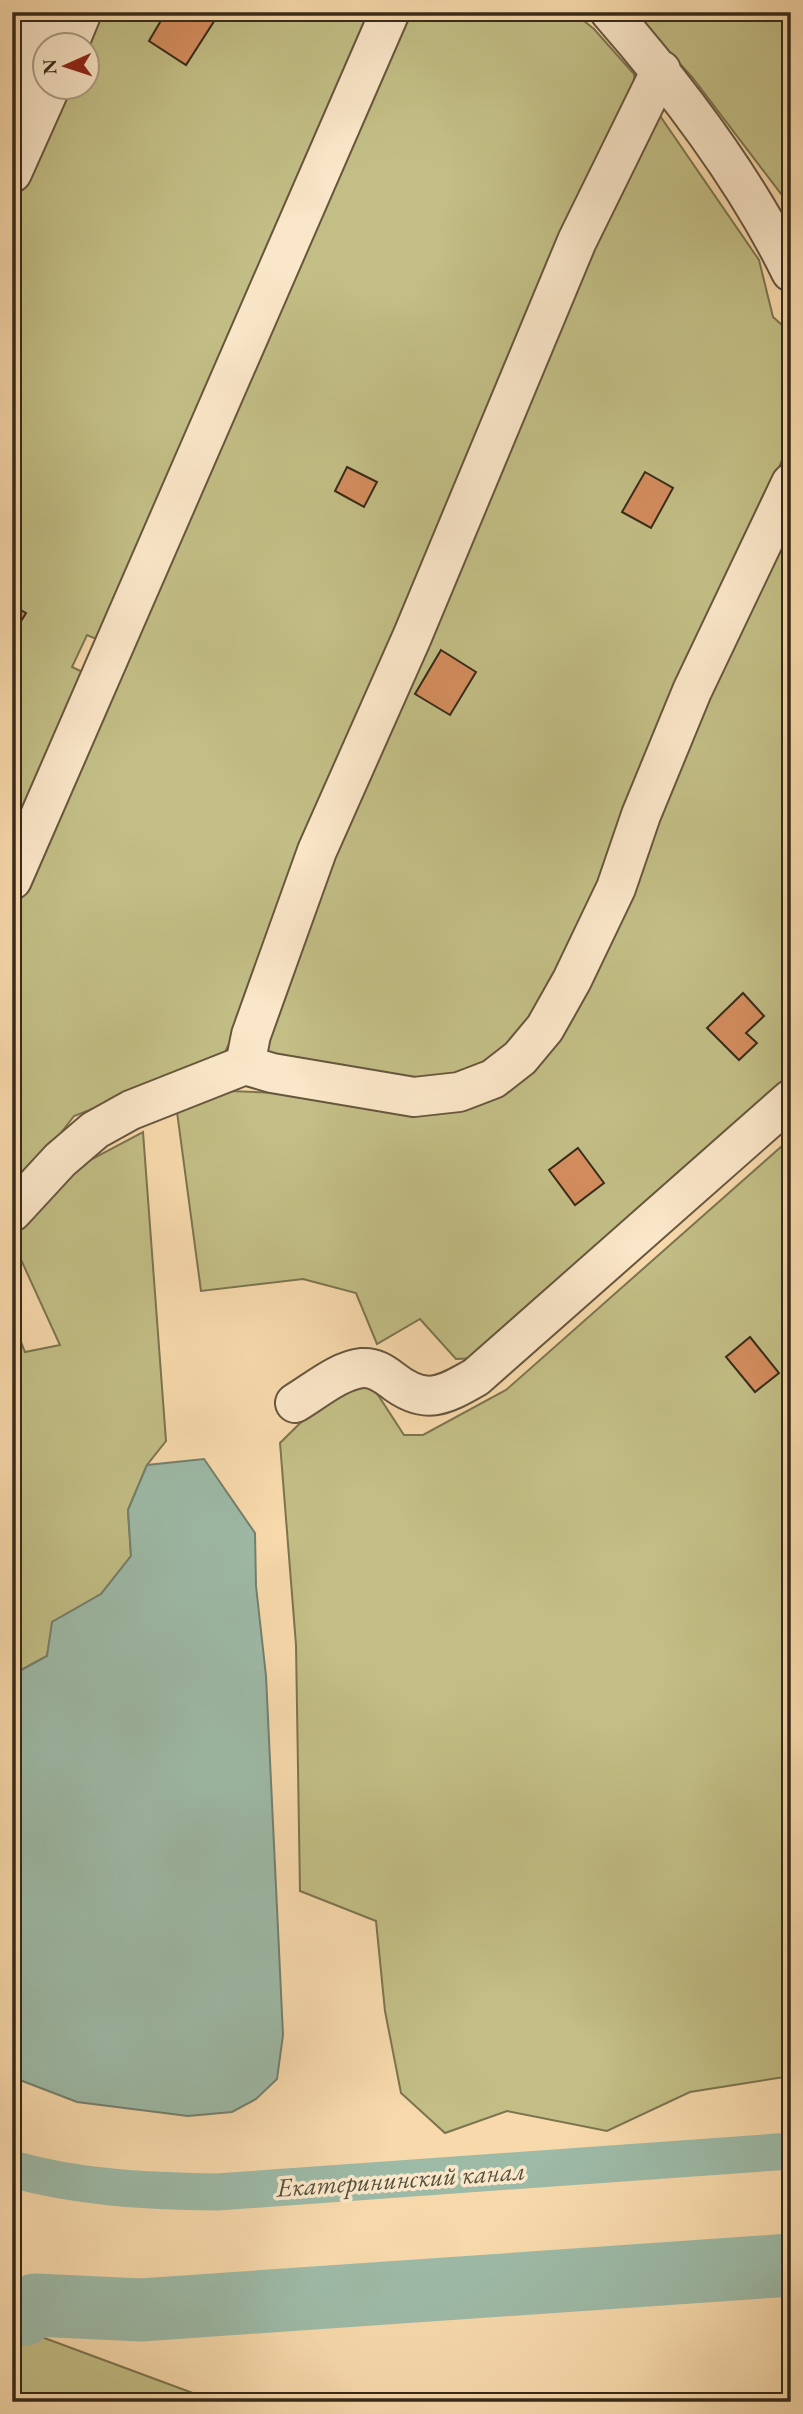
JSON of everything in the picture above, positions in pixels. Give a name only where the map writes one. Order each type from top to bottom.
[{"type":"street","points":[[12,89],[45,12]]},
{"type":"street","points":[[74,32],[82,12]]},
{"type":"street","points":[[12,880],[390,12]]},
{"type":"street","points":[[610,12],[661,70],[768,226],[791,272]]},
{"type":"street","points":[[245,1065],[251,1035],[317,851],[412,637],[577,241],[661,70]]},
{"type":"street","points":[[12,173],[44,102]]},
{"type":"street","points":[[12,1212],[60,1160],[95,1130],[131,1110],[245,1065],[272,1073],[414,1097],[460,1092],[493,1079],[520,1058],[545,1028],[599,923],[692,691],[791,483]]},
{"type":"street","points":[[295,1403],[351,1370],[366,1367],[382,1372],[401,1387],[423,1397],[444,1395],[476,1377],[791,1099]]},
{"type":"shaded area","points":[[95,12],[380,12],[101,641],[87,635],[72,667],[89,675],[12,843],[12,202],[56,102],[102,102],[102,32],[91,32]]},
{"type":"shaded area","points":[[401,12],[573,12],[594,29],[634,74],[636,97],[255,992],[222,1058],[74,1116],[12,1196],[12,901],[31,848]]},
{"type":"shaded area","points":[[633,12],[791,12],[791,207],[692,77]]},
{"type":"shaded area","points":[[656,110],[759,260],[773,317],[791,333],[791,436],[767,499],[604,877],[528,1028],[479,1073],[416,1087],[271,1060],[263,1038],[306,907],[473,519]]},
{"type":"shaded area","points":[[791,509],[791,1078],[479,1358],[456,1359],[420,1319],[377,1344],[356,1293],[303,1279],[201,1291],[177,1112],[229,1091],[278,1093],[389,1110],[488,1102],[503,1088]]},
{"type":"shaded area","points":[[143,1132],[166,1441],[147,1465],[128,1510],[131,1556],[101,1594],[53,1622],[47,1656],[12,1675],[12,1319],[25,1352],[60,1345],[12,1240],[12,1230],[75,1168]]},
{"type":"shaded area","points":[[791,1138],[791,2076],[690,2092],[607,2131],[507,2111],[445,2133],[401,2093],[385,2011],[376,1921],[300,1891],[296,1645],[280,1443],[339,1385],[367,1378],[404,1435],[423,1435],[506,1390]]},
{"type":"shaded area","points":[[204,1459],[255,1533],[256,1586],[266,1676],[283,2035],[277,2079],[256,2099],[232,2112],[188,2116],[77,2102],[12,2077],[12,1675],[47,1656],[52,1622],[101,1594],[131,1556],[128,1510],[147,1465]]},
{"type":"shaded area","points":[[12,2326],[217,2402],[12,2402]]},
{"type":"building","points":[[166,12],[220,12],[186,65],[149,41]]},
{"type":"building","points":[[347,467],[377,482],[364,507],[335,491]]},
{"type":"building","points":[[645,472],[673,488],[651,528],[622,512]]},
{"type":"building","points":[[12,605],[26,613],[12,636]]},
{"type":"building","points":[[441,650],[476,672],[450,715],[415,694]]},
{"type":"building","points":[[743,993],[764,1016],[746,1033],[757,1043],[739,1060],[707,1028]]},
{"type":"building","points":[[578,1148],[604,1183],[575,1205],[549,1170]]},
{"type":"building","points":[[750,1337],[779,1373],[755,1392],[726,1357]]},
{"type":"waterway","name":"Екатерининский канал","points":[[12,2169],[114,2187],[217,2192],[791,2151]]},
{"type":"waterway","points":[[12,2313],[24,2314],[35,2305],[141,2310],[791,2265]]}]
